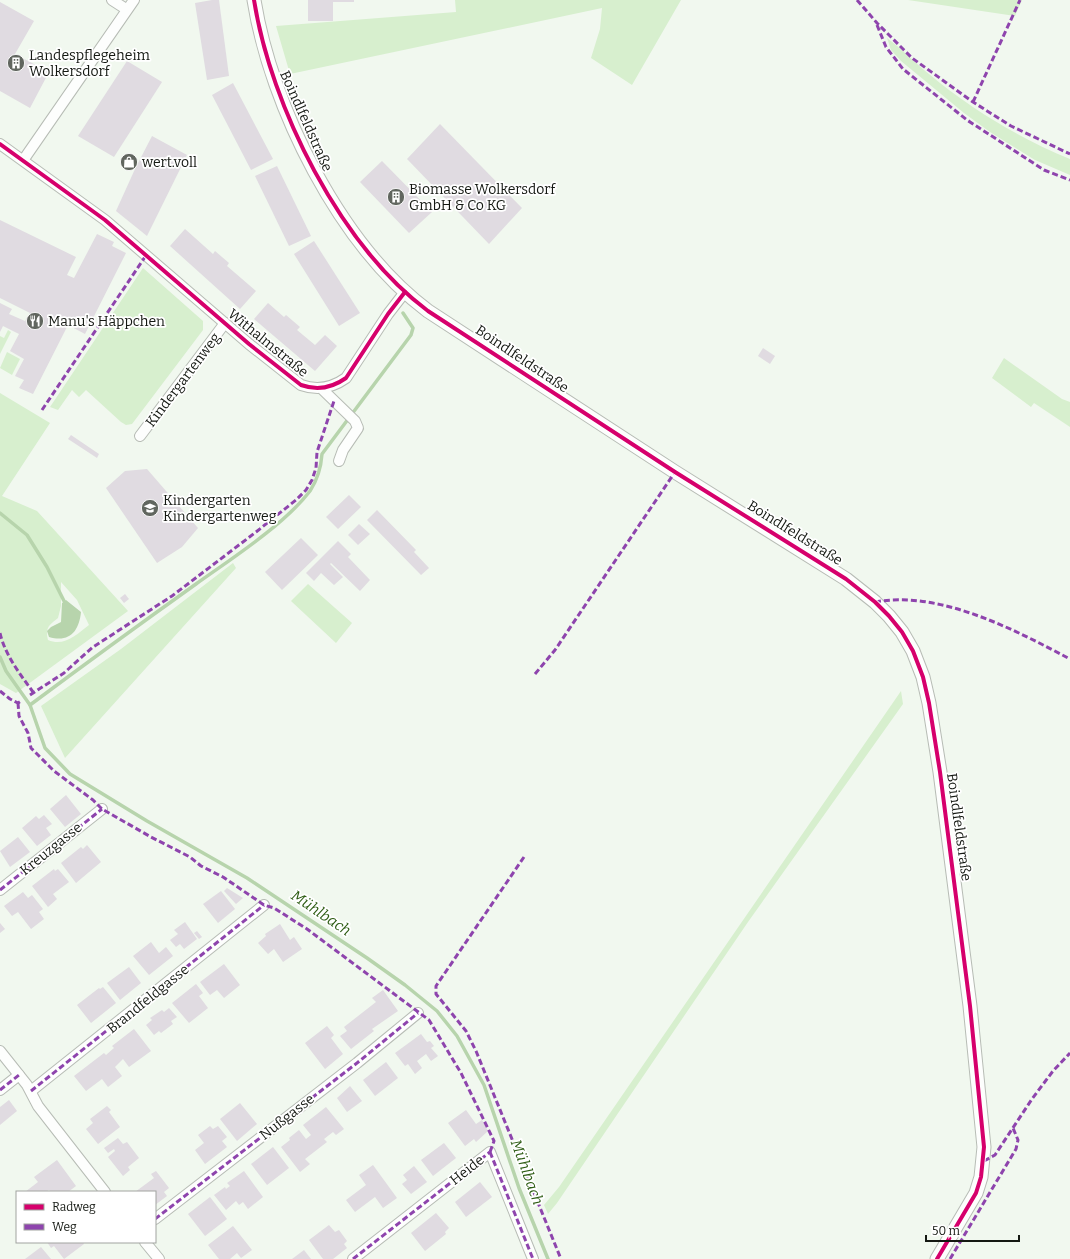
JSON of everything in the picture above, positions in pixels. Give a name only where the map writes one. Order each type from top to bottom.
[{"type":"street","points":[[112,0],[126,9]]},
{"type":"street","points":[[24,159],[126,9],[134,0]]},
{"type":"street","name":"Boindlfeldstraße","points":[[254,0],[261,40],[268,64],[288,116],[311,164],[355,234],[384,271],[404,292],[428,311],[675,472],[761,524],[846,579],[876,602],[902,632],[913,651],[923,676],[929,703],[940,772],[970,1006],[984,1147],[982,1177],[976,1193],[937,1259]]},
{"type":"street","name":"Withalmstraße","points":[[0,144],[24,159],[105,220],[225,323],[301,385],[311,389],[322,389]]},
{"type":"street","points":[[339,461],[343,450],[356,434],[358,428],[355,421],[322,389],[338,384],[346,378],[404,292]]},
{"type":"street","name":"Kindergartenweg","points":[[140,436],[225,323]]},
{"type":"street","name":"Kreuzgasse","points":[[0,890],[102,809]]},
{"type":"street","name":"Brandfeldgasse","points":[[31,1092],[264,905]]},
{"type":"street","name":"Nußgasse","points":[[156,1218],[418,1013]]},
{"type":"street","points":[[0,1051],[31,1092],[38,1106],[104,1191]]},
{"type":"street","points":[[0,1090],[19,1075]]},
{"type":"street","name":"Heide","points":[[353,1259],[490,1152],[533,1259]]},
{"type":"street","points":[[146,1243],[159,1259]]},
{"type":"shaded area","points":[[455,0],[681,0],[632,85],[591,58],[600,29],[602,8],[290,74],[276,26],[456,12]]},
{"type":"shaded area","points":[[908,0],[1022,0],[1015,16]]},
{"type":"shaded area","points":[[887,38],[945,87],[979,111],[1032,142],[1070,159],[1070,175],[1035,160],[990,132],[964,113],[901,61],[891,50]]},
{"type":"shaded area","points":[[143,268],[203,321],[203,330],[132,424],[126,425],[121,422],[86,390],[79,397],[72,390],[58,410],[50,407]]},
{"type":"shaded area","points":[[8,330],[11,332],[0,354],[0,336],[4,338]]},
{"type":"shaded area","points":[[7,352],[20,359],[12,375],[0,368]]},
{"type":"shaded area","points":[[1004,358],[1062,399],[1070,402],[1070,427],[1034,403],[1031,407],[992,378]]},
{"type":"shaded area","points":[[0,393],[50,423],[2,496],[37,511],[128,611],[16,693],[0,684]],"holes":[[[61,582],[77,600],[89,625],[75,636],[65,641],[54,642],[48,640],[48,627],[58,618],[61,606]]]},
{"type":"shaded area","points":[[233,563],[236,568],[65,758],[41,706],[121,649]]},
{"type":"shaded area","points":[[308,584],[352,623],[336,643],[291,601]]},
{"type":"shaded area","points":[[66,600],[81,612],[76,630],[68,637],[49,637],[47,631],[51,627],[61,622],[62,603]]},
{"type":"shaded area","points":[[901,691],[903,704],[748,922],[557,1203],[548,1214],[544,1205],[559,1187]]},
{"type":"building","points":[[219,0],[229,76],[207,80],[195,3]]},
{"type":"building","points":[[308,0],[354,0],[354,2],[333,2],[333,21],[308,21]]},
{"type":"building","name":"Landespflegeheim Wolkersdorf","points":[[0,2],[34,21],[15,54],[49,72],[30,108],[0,91]]},
{"type":"building","points":[[127,61],[162,82],[114,157],[78,136]]},
{"type":"building","points":[[233,83],[273,159],[251,170],[212,95]]},
{"type":"building","points":[[440,124],[522,208],[489,244],[407,159]]},
{"type":"building","points":[[152,136],[187,155],[147,236],[116,211]]},
{"type":"building","name":"Biomasse Wolkersdorf GmbH & Co KG","points":[[382,161],[432,212],[409,233],[360,182]]},
{"type":"building","points":[[277,166],[311,236],[289,246],[255,176]]},
{"type":"building","points":[[0,220],[76,257],[67,275],[74,278],[97,234],[114,242],[112,246],[126,253],[85,334],[68,325],[33,394],[19,388],[24,380],[15,376],[24,359],[10,351],[19,334],[3,326],[0,332],[0,303],[12,309],[9,314],[25,321],[30,313],[0,298]]},
{"type":"building","points":[[185,229],[213,254],[215,251],[229,263],[227,266],[256,291],[240,309],[170,246]]},
{"type":"building","points":[[314,241],[360,313],[339,326],[294,254]]},
{"type":"building","points":[[268,303],[284,317],[286,315],[300,327],[297,330],[315,345],[325,335],[337,346],[315,371],[254,319]]},
{"type":"building","points":[[763,348],[775,356],[770,364],[758,356]]},
{"type":"building","points":[[71,435],[99,454],[97,458],[68,439]]},
{"type":"building","name":"Kindergarten Kindergartenweg","points":[[147,469],[198,528],[182,547],[157,563],[106,488],[125,471]]},
{"type":"building","points":[[349,495],[361,507],[338,529],[326,517]]},
{"type":"building","points":[[377,510],[416,550],[414,552],[429,568],[421,575],[367,520]]},
{"type":"building","points":[[359,524],[370,534],[358,545],[348,535]]},
{"type":"building","points":[[301,538],[318,555],[282,590],[265,572]]},
{"type":"building","points":[[338,541],[351,554],[348,557],[370,580],[360,591],[331,563],[330,564],[343,577],[334,585],[321,573],[314,581],[306,573]]},
{"type":"building","points":[[125,594],[129,599],[124,603],[120,598]]},
{"type":"building","points":[[66,795],[81,814],[65,827],[50,809]]},
{"type":"building","points":[[44,815],[52,824],[46,828],[51,835],[37,846],[22,828],[36,816],[39,819]]},
{"type":"building","points":[[18,837],[30,852],[10,867],[0,851]]},
{"type":"building","points":[[87,845],[101,862],[76,883],[61,863],[81,847],[83,849]]},
{"type":"building","points":[[54,869],[55,871],[58,869],[69,882],[53,894],[57,899],[48,907],[32,886]]},
{"type":"building","points":[[227,888],[243,898],[236,904],[224,891]]},
{"type":"building","points":[[221,891],[235,909],[218,923],[203,904]]},
{"type":"building","points":[[23,892],[28,898],[32,895],[43,909],[39,912],[44,919],[31,929],[18,912],[12,916],[4,906]]},
{"type":"building","points":[[185,922],[197,939],[184,949],[180,944],[176,947],[170,940],[178,934],[174,930]]},
{"type":"building","points":[[0,923],[5,929],[0,933]]},
{"type":"building","points":[[280,924],[290,940],[294,937],[302,949],[283,962],[274,949],[268,954],[258,943],[266,936],[265,934]]},
{"type":"building","points":[[197,931],[202,937],[199,939],[194,933]]},
{"type":"building","points":[[151,942],[159,953],[166,947],[173,956],[149,975],[133,956]]},
{"type":"building","points":[[224,964],[240,985],[224,998],[217,990],[210,995],[200,982]]},
{"type":"building","points":[[129,967],[141,983],[120,1000],[107,983]]},
{"type":"building","points":[[196,984],[203,993],[199,996],[208,1008],[189,1023],[172,1003]]},
{"type":"building","points":[[103,987],[116,1003],[91,1023],[77,1005],[99,988],[100,989]]},
{"type":"building","points":[[383,990],[398,1011],[372,1029],[374,1031],[351,1049],[340,1036],[347,1031],[344,1027],[376,1002],[372,998]]},
{"type":"building","points":[[169,1008],[177,1017],[171,1021],[173,1024],[161,1033],[159,1031],[154,1035],[146,1025],[152,1020],[150,1018],[162,1010],[164,1012]]},
{"type":"building","points":[[327,1026],[334,1035],[331,1038],[343,1054],[325,1069],[305,1043]]},
{"type":"building","points":[[134,1029],[151,1051],[129,1067],[123,1059],[115,1067],[122,1076],[108,1087],[102,1079],[86,1091],[74,1076],[104,1053],[106,1055],[114,1048],[112,1046]]},
{"type":"building","points":[[421,1034],[427,1042],[430,1041],[434,1046],[431,1048],[438,1056],[431,1061],[426,1054],[417,1061],[422,1068],[415,1074],[408,1064],[405,1066],[395,1053]]},
{"type":"building","points":[[386,1062],[398,1078],[375,1096],[363,1080]]},
{"type":"building","points":[[350,1086],[362,1101],[347,1112],[337,1098]]},
{"type":"building","points":[[9,1100],[17,1111],[0,1125],[0,1107]]},
{"type":"building","points":[[240,1103],[257,1124],[237,1141],[220,1119]]},
{"type":"building","points":[[107,1106],[111,1110],[109,1112],[120,1127],[98,1144],[86,1129],[93,1123],[90,1119]]},
{"type":"building","points":[[326,1107],[344,1129],[336,1135],[333,1132],[324,1139],[327,1142],[305,1159],[310,1164],[300,1172],[281,1147],[299,1130],[306,1139],[311,1135],[303,1125]]},
{"type":"building","points":[[466,1110],[476,1124],[482,1120],[488,1131],[476,1142],[474,1139],[465,1146],[448,1123]]},
{"type":"building","points":[[210,1126],[213,1129],[218,1126],[227,1137],[222,1141],[227,1147],[205,1164],[195,1150],[204,1143],[198,1135]]},
{"type":"building","points":[[118,1138],[123,1144],[127,1142],[139,1158],[128,1167],[130,1170],[123,1176],[108,1157],[115,1151],[114,1149],[108,1153],[104,1148]]},
{"type":"building","points":[[444,1143],[456,1158],[433,1176],[421,1160]]},
{"type":"building","points":[[273,1147],[289,1168],[267,1185],[251,1164]]},
{"type":"building","points":[[57,1160],[76,1186],[69,1191],[26,1191],[38,1182],[34,1177]]},
{"type":"building","points":[[373,1165],[397,1198],[383,1208],[375,1197],[355,1212],[346,1200],[366,1185],[359,1175]]},
{"type":"building","points":[[414,1166],[427,1182],[411,1194],[402,1184],[407,1180],[403,1175]]},
{"type":"building","points":[[156,1171],[169,1188],[164,1192],[167,1196],[156,1204],[156,1191],[136,1191],[154,1178],[151,1174]]},
{"type":"building","points":[[244,1171],[263,1197],[248,1209],[243,1202],[239,1205],[236,1201],[226,1210],[214,1195],[225,1187],[226,1189],[230,1186],[227,1183]]},
{"type":"building","points":[[480,1182],[492,1197],[466,1217],[455,1202]]},
{"type":"building","points":[[210,1197],[227,1219],[205,1236],[188,1214]]},
{"type":"building","points":[[436,1213],[449,1228],[445,1232],[446,1234],[425,1251],[411,1233]]},
{"type":"building","points":[[329,1225],[335,1232],[339,1230],[347,1241],[344,1244],[347,1248],[333,1259],[323,1259],[309,1240]]},
{"type":"building","points":[[233,1226],[252,1250],[241,1258],[237,1253],[230,1259],[219,1259],[208,1245]]},
{"type":"building","points":[[48,1243],[84,1244],[64,1259],[54,1246],[51,1248]]},
{"type":"building","points":[[41,1247],[51,1259],[25,1259]]},
{"type":"building","points":[[304,1250],[311,1259],[292,1259]]},
{"type":"waterway","points":[[30,705],[256,541],[272,529],[299,504],[310,491],[317,478],[322,454],[411,335],[413,328],[403,313]]},
{"type":"waterway","points":[[0,513],[27,535],[47,567],[64,601]]},
{"type":"waterway","name":"Mühlbach","points":[[0,657],[6,671],[30,705],[45,748],[70,774],[147,821],[247,878],[367,958],[405,985],[437,1011],[457,1036],[484,1085],[519,1188],[548,1259]]},
{"type":"marked path","points":[[857,0],[877,23],[912,58],[973,102],[1011,126],[1070,154]]},
{"type":"marked path","points":[[973,102],[1020,0]]},
{"type":"marked path","points":[[877,25],[886,47],[903,69],[967,120],[1044,170],[1070,180]]},
{"type":"marked path","points":[[42,410],[147,254]]},
{"type":"marked path","points":[[30,695],[64,673],[93,647],[172,596],[296,500],[306,490],[312,480],[316,468],[317,452],[334,401]]},
{"type":"marked path","points":[[535,674],[555,650],[675,472]]},
{"type":"marked path","points":[[875,602],[900,600],[925,602],[951,607],[1001,625],[1070,659]]},
{"type":"marked path","points":[[0,633],[9,657],[33,692]]},
{"type":"marked path","points":[[0,691],[18,703],[21,701]]},
{"type":"marked path","points":[[18,703],[19,716],[28,733],[31,748],[54,771],[93,800],[102,809],[190,857],[201,866],[223,877],[264,905],[274,908],[307,929],[429,1020],[461,1073],[494,1141],[490,1152]]},
{"type":"marked path","points":[[0,890],[102,809]]},
{"type":"marked path","points":[[524,857],[436,986],[436,994],[466,1031],[476,1051],[561,1259]]},
{"type":"marked path","points":[[31,1091],[264,905]]},
{"type":"marked path","points":[[156,1218],[357,1063],[418,1013]]},
{"type":"marked path","points":[[984,1161],[995,1155],[1032,1099],[1053,1071],[1070,1053]]},
{"type":"marked path","points":[[0,1090],[19,1075]]},
{"type":"marked path","points":[[950,1259],[1016,1149],[1018,1140],[1013,1128]]},
{"type":"marked path","points":[[490,1152],[533,1259]]},
{"type":"marked path","points":[[353,1259],[490,1152]]},
{"type":"cycle path","points":[[254,0],[263,41],[276,84],[293,128],[314,171],[339,212],[366,250],[396,283],[428,311],[675,472],[846,579],[875,602],[889,616],[902,632],[913,651],[923,677],[929,703],[940,772],[970,1006],[984,1147],[981,1177],[976,1193],[937,1259]]},
{"type":"cycle path","points":[[0,144],[105,220],[249,344],[301,385],[313,388],[325,388],[346,378],[388,314],[405,292]]},
{"type":"place","name":"Landespflegeheim Wolkersdorf","points":[[16,63]]},
{"type":"place","name":"wert.voll","points":[[129,162]]},
{"type":"place","name":"Biomasse Wolkersdorf GmbH & Co KG","points":[[396,197]]},
{"type":"place","name":"Manu's Häppchen","points":[[35,321]]},
{"type":"place","name":"Kindergarten Kindergartenweg","points":[[150,508]]}]
